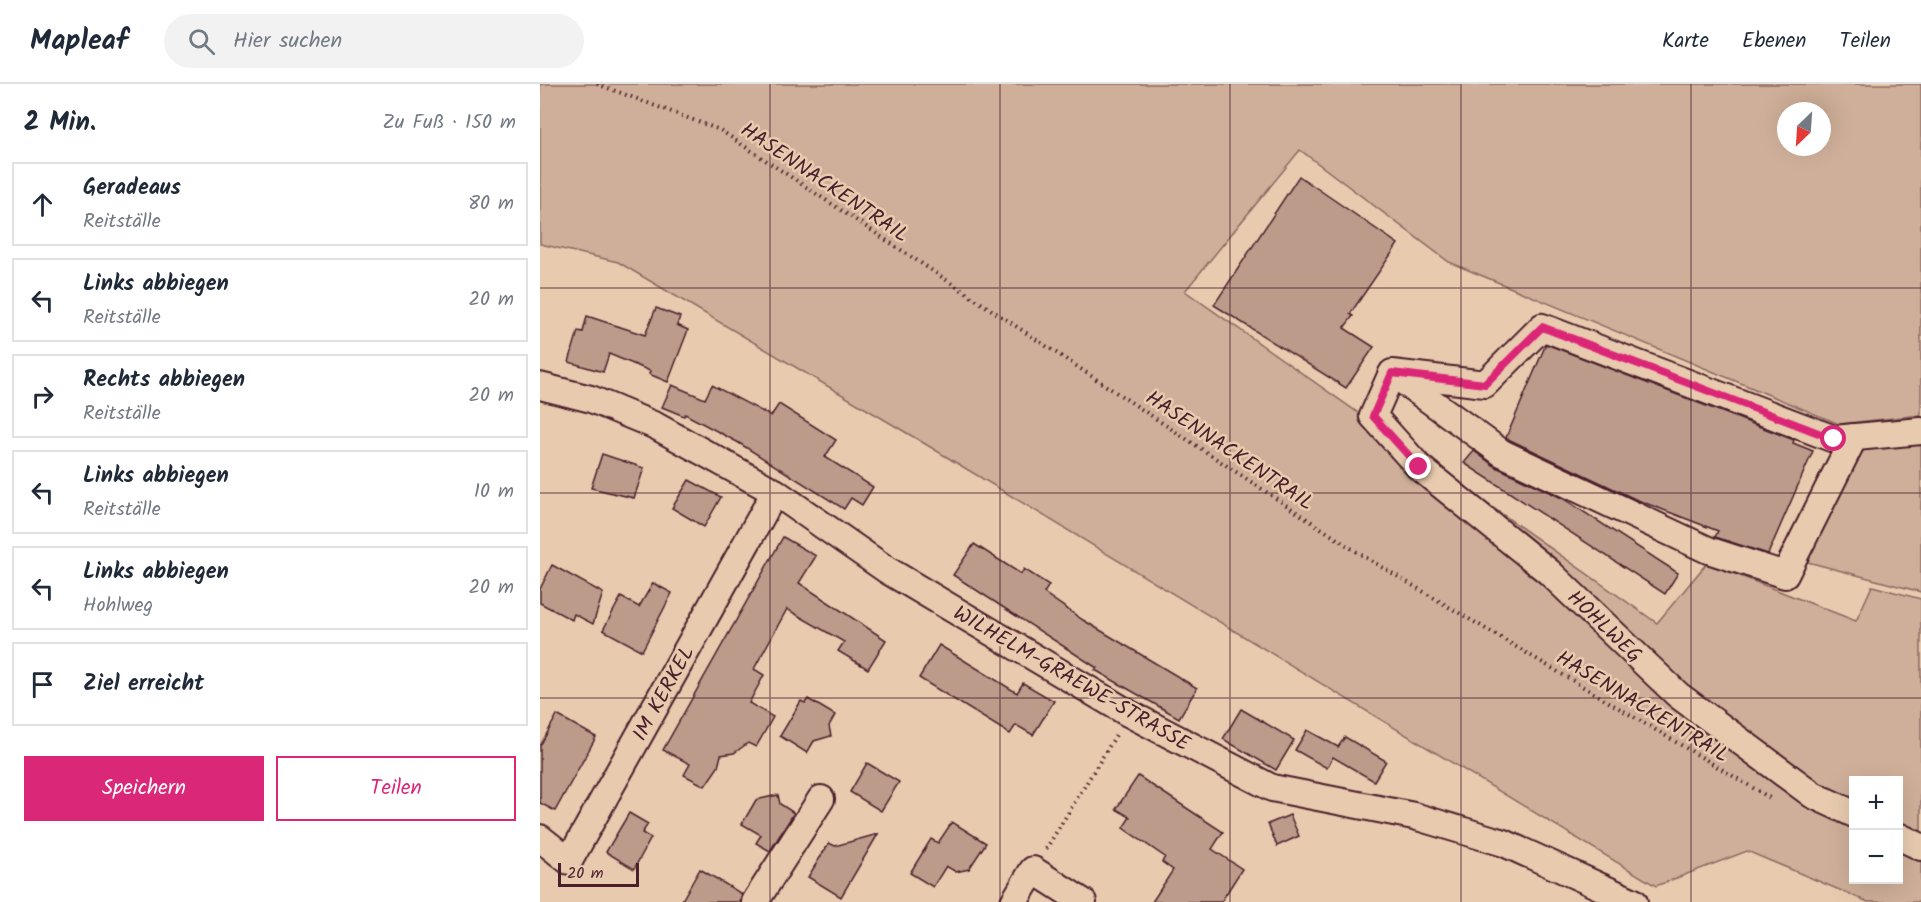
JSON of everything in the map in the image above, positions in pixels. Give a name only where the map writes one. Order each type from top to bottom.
[{"type":"street","points":[[1392,373],[1485,384],[1542,327],[1834,439],[1921,431]]},
{"type":"street","name":"HOHLWEG","points":[[1392,373],[1373,416],[1419,467],[1549,572],[1678,695],[1813,795],[1849,812]]},
{"type":"street","points":[[1392,373],[1502,453],[1708,550],[1785,575],[1854,437]]},
{"type":"street","name":"WILHELM-GRAEWE-STRASSE","points":[[540,386],[591,399],[647,422],[775,492],[887,570],[1128,713],[1272,788],[1414,816],[1504,843],[1634,902]]},
{"type":"street","name":"IM KERKEL","points":[[540,838],[569,861],[775,492]]},
{"type":"street","points":[[755,902],[821,799]]},
{"type":"street","points":[[1903,838],[1921,847]]},
{"type":"street","points":[[1014,902],[1033,870],[1083,902]]},
{"type":"path","name":"HASENNACKENTRAIL","points":[[597,84],[720,130],[1360,554],[1776,802]]},
{"type":"path","points":[[1033,870],[1128,713]]},
{"type":"shaded area","points":[[540,84],[1921,84],[1921,415],[1839,424],[1449,262],[1300,150],[1185,291],[1657,623],[1707,563],[1856,621],[1872,586],[1921,599],[1921,902],[1868,902],[1747,851],[1656,886],[917,439],[618,262],[540,244]]},
{"type":"shaded area","points":[[1921,439],[1921,592],[1804,561],[1860,445]]},
{"type":"building","points":[[1299,176],[1398,244],[1350,314],[1353,316],[1344,328],[1374,347],[1346,388],[1214,305]]},
{"type":"building","points":[[656,308],[680,317],[677,325],[688,330],[668,382],[649,374],[650,371],[609,354],[603,372],[569,362],[578,331],[583,332],[587,316],[645,335]]},
{"type":"building","points":[[1546,344],[1794,440],[1793,443],[1813,451],[1768,554],[1715,537],[1718,531],[1635,499],[1506,438]]},
{"type":"building","points":[[672,385],[705,399],[712,385],[771,416],[779,404],[836,440],[825,457],[873,487],[862,505],[851,498],[844,509],[739,443],[685,414],[684,416],[662,407]]},
{"type":"building","points":[[1474,451],[1496,467],[1564,499],[1678,573],[1665,594],[1464,463]]},
{"type":"building","points":[[602,454],[644,468],[634,498],[591,488]]},
{"type":"building","points":[[689,480],[721,497],[704,527],[672,508]]},
{"type":"building","points":[[783,537],[816,556],[799,583],[886,640],[868,669],[838,651],[844,642],[787,609],[754,669],[764,675],[749,703],[773,717],[756,747],[748,743],[734,753],[721,755],[718,767],[705,786],[684,775],[690,764],[663,750]]},
{"type":"building","points":[[974,544],[1021,574],[1024,569],[1049,585],[1044,593],[1083,620],[1197,688],[1179,718],[1095,670],[1097,668],[953,575]]},
{"type":"building","points":[[552,565],[603,593],[593,624],[574,614],[572,620],[540,603],[540,589]]},
{"type":"building","points":[[653,583],[672,593],[642,651],[603,630],[621,597],[639,607]]},
{"type":"building","points":[[939,645],[1017,693],[1023,683],[1054,701],[1033,735],[1016,725],[1010,734],[919,678]]},
{"type":"building","points":[[808,699],[835,715],[829,726],[831,736],[814,741],[807,753],[780,736],[801,701],[805,703]]},
{"type":"building","points":[[1241,709],[1294,740],[1276,770],[1223,739]]},
{"type":"building","points":[[557,715],[596,737],[555,811],[540,803],[540,746]]},
{"type":"building","points":[[1307,730],[1338,747],[1345,737],[1386,761],[1374,781],[1333,757],[1327,768],[1295,750]]},
{"type":"building","points":[[867,763],[899,782],[881,811],[850,792]]},
{"type":"building","points":[[1138,776],[1223,832],[1212,849],[1242,869],[1221,902],[1152,902],[1173,870],[1162,862],[1165,857],[1123,828],[1130,817],[1116,809]]},
{"type":"building","points":[[778,795],[780,804],[794,813],[770,851],[756,843],[761,835],[742,824],[756,800]]},
{"type":"building","points":[[629,813],[648,824],[642,833],[651,838],[634,869],[606,852]]},
{"type":"building","points":[[1290,815],[1299,836],[1277,846],[1268,824]]},
{"type":"building","points":[[952,822],[986,843],[969,869],[956,872],[946,866],[933,887],[910,873],[931,839],[938,843]]},
{"type":"building","points":[[878,834],[841,897],[808,877],[829,843],[835,846]]},
{"type":"building","points":[[700,869],[742,894],[740,902],[681,902]]},
{"type":"route","points":[[1419,467],[1373,416],[1392,373],[1485,384],[1542,327],[1834,439]]}]
